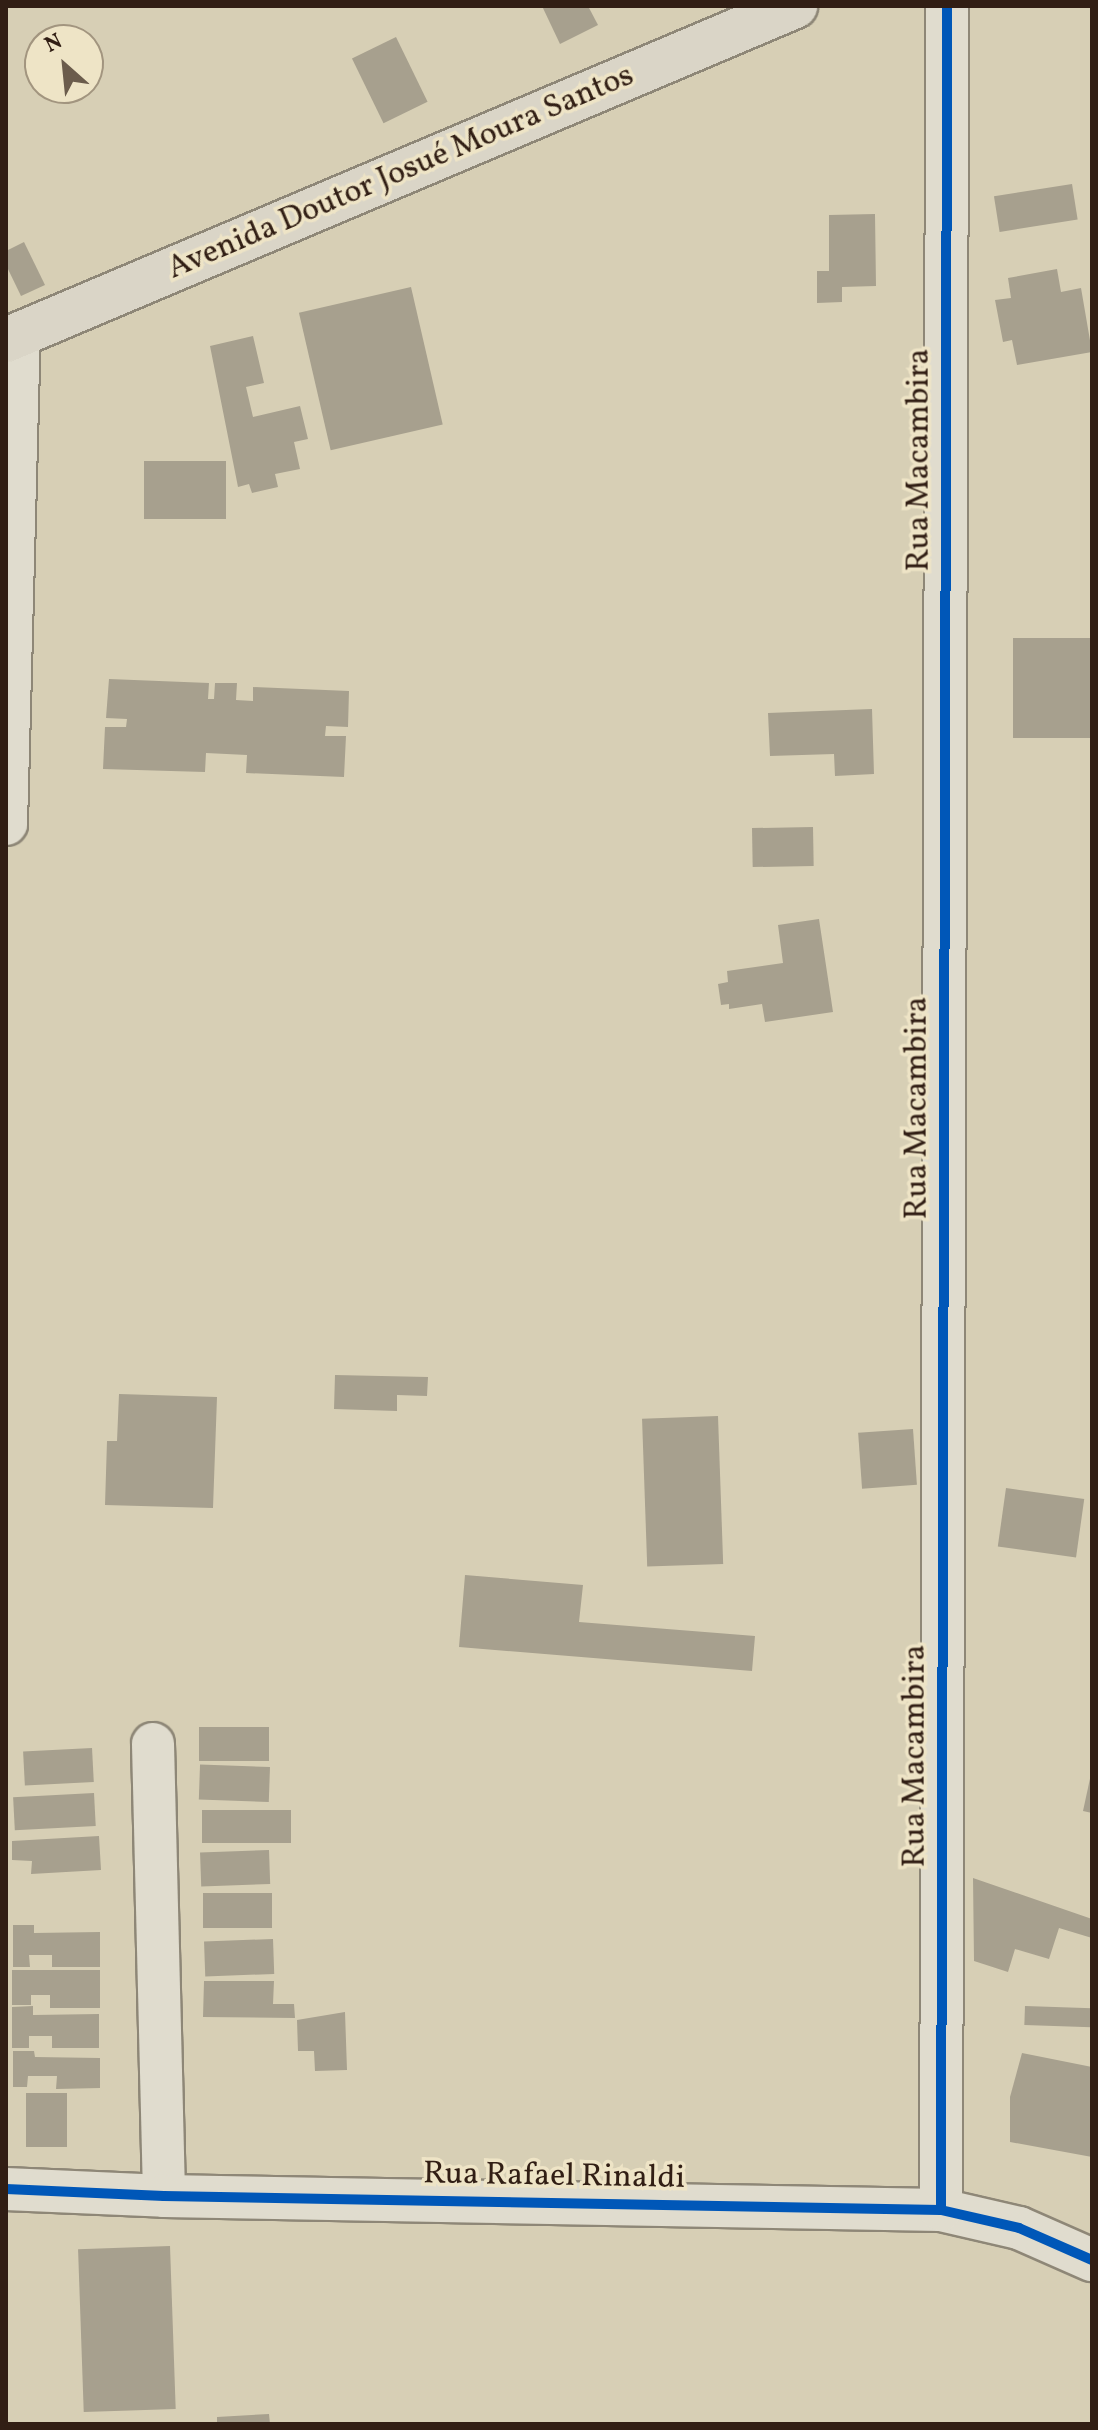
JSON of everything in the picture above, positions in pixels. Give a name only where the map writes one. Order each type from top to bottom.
[{"type":"main road","name":"Avenida Doutor Josué Moura Santos","points":[[12,338],[795,6]]},
{"type":"street","name":"Rua Macambira","points":[[941,2210],[947,6]]},
{"type":"street","points":[[6,824],[12,338]]},
{"type":"street","points":[[153,1744],[164,2196]]},
{"type":"street","name":"Rua Rafael Rinaldi","points":[[6,2189],[164,2196],[941,2210],[1019,2228],[1092,2260]]},
{"type":"building","points":[[542,6],[588,6],[598,25],[560,44]]},
{"type":"building","points":[[396,37],[428,102],[384,123],[352,58]]},
{"type":"building","points":[[1072,184],[1078,220],[1000,232],[994,196]]},
{"type":"building","points":[[875,214],[876,286],[842,287],[842,302],[817,303],[817,271],[829,271],[829,215]]},
{"type":"building","points":[[24,242],[45,285],[21,296],[6,265],[6,251]]},
{"type":"building","points":[[1057,269],[1061,292],[1081,288],[1092,352],[1017,365],[1012,340],[1003,342],[995,300],[1011,298],[1008,278]]},
{"type":"building","points":[[411,287],[443,424],[331,450],[299,313]]},
{"type":"building","points":[[253,336],[264,383],[246,387],[253,417],[300,406],[308,439],[294,442],[300,469],[275,474],[278,487],[252,493],[249,484],[238,487],[210,346]]},
{"type":"building","points":[[144,461],[226,461],[226,519],[144,519]]},
{"type":"building","points":[[1013,638],[1092,638],[1092,738],[1013,738]]},
{"type":"building","points":[[109,679],[209,683],[208,699],[214,699],[215,683],[237,683],[236,700],[253,701],[253,687],[349,691],[348,727],[326,726],[325,736],[346,736],[344,777],[246,773],[247,755],[206,753],[205,772],[103,769],[105,727],[126,727],[127,719],[106,718]]},
{"type":"building","points":[[872,709],[874,774],[835,776],[834,754],[770,756],[768,713]]},
{"type":"building","points":[[813,827],[814,866],[753,867],[752,828]]},
{"type":"building","points":[[819,919],[833,1012],[765,1022],[762,1004],[729,1009],[729,1004],[721,1005],[718,984],[728,982],[727,971],[783,963],[778,925]]},
{"type":"building","points":[[335,1375],[428,1377],[427,1396],[397,1395],[397,1411],[334,1409]]},
{"type":"building","points":[[119,1394],[217,1397],[213,1508],[105,1505],[107,1441],[117,1441]]},
{"type":"building","points":[[718,1416],[723,1564],[647,1567],[642,1419]]},
{"type":"building","points":[[913,1429],[917,1485],[862,1489],[858,1433]]},
{"type":"building","points":[[1006,1488],[1084,1499],[1076,1557],[998,1546]]},
{"type":"building","points":[[465,1575],[583,1585],[579,1622],[755,1636],[752,1671],[459,1647]]},
{"type":"building","points":[[199,1727],[269,1727],[269,1761],[199,1761]]},
{"type":"building","points":[[92,1748],[94,1782],[25,1786],[23,1752]]},
{"type":"building","points":[[200,1765],[270,1767],[269,1802],[199,1800]]},
{"type":"building","points":[[1092,1774],[1092,1813],[1083,1811]]},
{"type":"building","points":[[94,1793],[96,1826],[15,1830],[13,1797]]},
{"type":"building","points":[[202,1810],[291,1810],[291,1843],[202,1843]]},
{"type":"building","points":[[99,1836],[101,1870],[31,1874],[32,1861],[12,1860],[12,1841]]},
{"type":"building","points":[[269,1850],[270,1884],[201,1886],[200,1852]]},
{"type":"building","points":[[973,1878],[1092,1919],[1092,1938],[1059,1928],[1049,1959],[1015,1949],[1008,1972],[974,1961]]},
{"type":"building","points":[[203,1893],[272,1893],[272,1928],[203,1928]]},
{"type":"building","points":[[13,1925],[34,1925],[34,1933],[100,1932],[100,1967],[52,1967],[52,1955],[29,1955],[30,1967],[13,1967]]},
{"type":"building","points":[[273,1939],[274,1974],[205,1976],[204,1941]]},
{"type":"building","points":[[12,1970],[100,1970],[100,2008],[50,2008],[50,1995],[31,1995],[31,2005],[12,2005]]},
{"type":"building","points":[[204,1981],[274,1981],[273,2004],[294,2004],[295,2018],[203,2017]]},
{"type":"building","points":[[33,2006],[33,2015],[99,2014],[99,2048],[52,2048],[52,2036],[29,2036],[29,2048],[12,2048],[12,2007]]},
{"type":"building","points":[[1025,2006],[1092,2008],[1091,2027],[1024,2025]]},
{"type":"building","points":[[345,2012],[347,2070],[315,2071],[314,2051],[298,2051],[297,2020]]},
{"type":"building","points":[[13,2051],[34,2051],[35,2057],[100,2058],[100,2088],[56,2089],[57,2076],[28,2076],[27,2087],[13,2087]]},
{"type":"building","points":[[1022,2053],[1092,2067],[1092,2157],[1010,2142],[1010,2097]]},
{"type":"building","points":[[26,2093],[67,2093],[67,2147],[26,2147]]},
{"type":"building","points":[[170,2246],[176,2409],[84,2412],[78,2249]]},
{"type":"building","points":[[269,2414],[270,2424],[217,2424],[217,2417]]},
{"type":"cycle path","points":[[941,2210],[947,6]]},
{"type":"cycle path","points":[[6,2189],[164,2196],[941,2210],[1019,2228],[1092,2260]]}]
